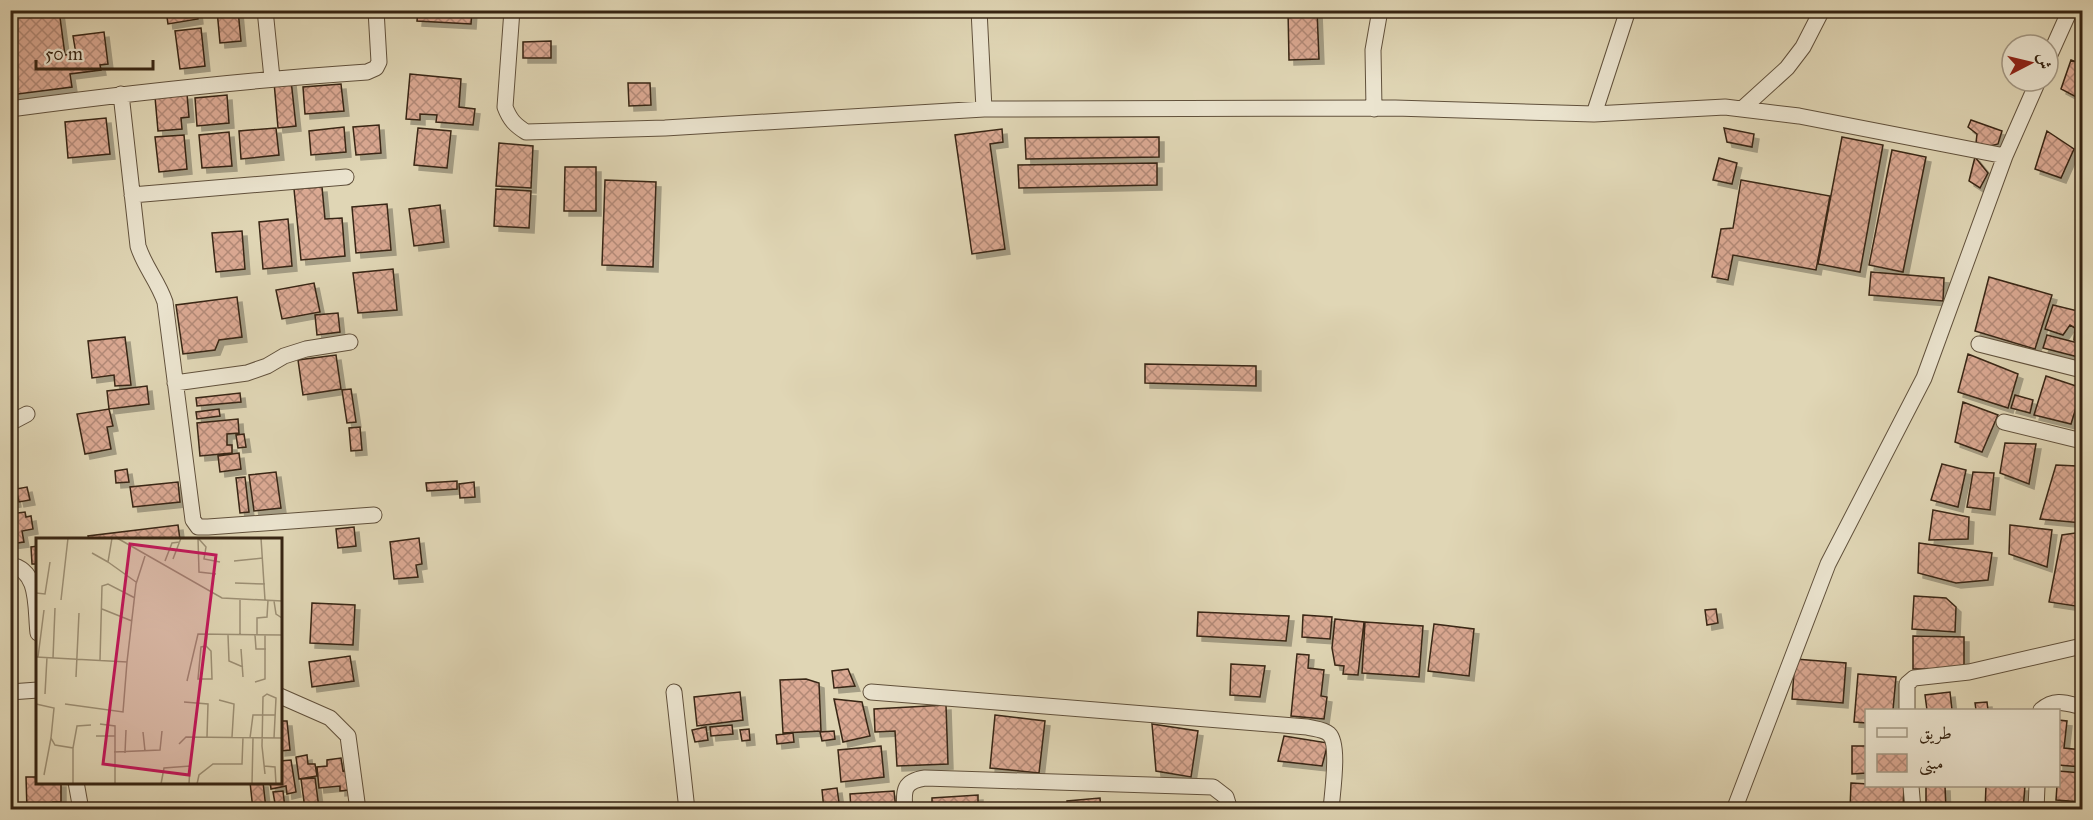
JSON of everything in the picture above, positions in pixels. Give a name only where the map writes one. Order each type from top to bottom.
[{"type":"street","points":[[265,10],[272,78]]},
{"type":"street","points":[[10,109],[121,94],[272,78],[367,72],[376,68],[380,62],[376,10]]},
{"type":"street","points":[[512,10],[505,107],[514,124],[526,132],[665,128],[984,109],[1374,109],[1594,114],[1725,107],[1799,116],[2005,156]]},
{"type":"street","points":[[979,10],[984,109]]},
{"type":"street","points":[[1374,109],[1373,50],[1380,10]]},
{"type":"street","points":[[1594,114],[1628,10]]},
{"type":"street","points":[[1743,108],[1787,68],[1803,47],[1822,10]]},
{"type":"street","points":[[2060,33],[2070,10]]},
{"type":"street","points":[[1734,810],[1828,564],[1924,378],[2005,156],[2033,93]]},
{"type":"street","points":[[121,94],[138,246],[142,260],[158,283],[165,302],[190,512],[193,520],[198,526],[374,515]]},
{"type":"street","points":[[132,195],[346,177]]},
{"type":"street","points":[[175,383],[247,373],[267,366],[284,356],[306,349],[350,342]]},
{"type":"street","points":[[1979,344],[2082,370]]},
{"type":"street","points":[[10,423],[27,414]]},
{"type":"street","points":[[2004,422],[2082,441]]},
{"type":"street","points":[[10,565],[18,566],[30,575],[36,618]]},
{"type":"street","points":[[1907,709],[1907,684],[1914,678],[1969,672],[2082,646]]},
{"type":"street","points":[[10,692],[36,690]]},
{"type":"street","points":[[674,692],[687,810]]},
{"type":"street","points":[[872,692],[1307,727],[1321,730],[1333,739],[1335,751],[1331,810]]},
{"type":"street","points":[[282,697],[330,718],[348,736],[358,810]]},
{"type":"street","points":[[2043,709],[2049,704],[2063,701],[2082,706]]},
{"type":"street","points":[[905,810],[904,794],[908,785],[914,779],[925,778],[1213,787],[1226,797],[1230,810]]},
{"type":"street","points":[[76,784],[81,810]]},
{"type":"street","points":[[1911,787],[1912,810]]},
{"type":"street","points":[[2036,810],[2037,787]]},
{"type":"building","points":[[10,10],[59,10],[65,55],[76,54],[73,36],[104,32],[108,64],[100,65],[101,70],[70,74],[72,87],[10,95]]},
{"type":"building","points":[[166,10],[197,10],[198,19],[168,24]]},
{"type":"building","points":[[217,10],[238,10],[241,41],[220,43]]},
{"type":"building","points":[[418,10],[472,10],[471,24],[417,21]]},
{"type":"building","points":[[1288,10],[1317,10],[1319,59],[1289,60]]},
{"type":"building","points":[[201,28],[205,66],[180,69],[175,31]]},
{"type":"building","points":[[551,41],[551,58],[523,58],[523,42]]},
{"type":"building","points":[[2071,60],[2082,64],[2082,100],[2061,89]]},
{"type":"building","points":[[410,74],[461,79],[459,107],[475,109],[473,125],[436,122],[437,115],[420,114],[420,120],[406,119]]},
{"type":"building","points":[[291,80],[296,126],[278,128],[274,82]]},
{"type":"building","points":[[628,83],[650,83],[651,105],[629,106]]},
{"type":"building","points":[[341,84],[344,111],[305,114],[303,87]]},
{"type":"building","points":[[187,94],[189,117],[181,118],[182,129],[158,131],[155,97]]},
{"type":"building","points":[[227,95],[229,123],[197,126],[195,98]]},
{"type":"building","points":[[106,118],[110,154],[68,158],[65,122]]},
{"type":"building","points":[[1971,120],[2002,131],[1998,144],[1987,147],[1976,143],[1977,134],[1968,127]]},
{"type":"building","points":[[379,125],[381,153],[356,155],[353,127]]},
{"type":"building","points":[[344,127],[346,152],[311,155],[309,131]]},
{"type":"building","points":[[276,128],[279,155],[241,159],[239,131]]},
{"type":"building","points":[[418,128],[451,131],[447,168],[414,165]]},
{"type":"building","points":[[1724,128],[1754,134],[1752,147],[1727,142]]},
{"type":"building","points":[[1002,129],[1003,142],[990,144],[1005,249],[972,254],[955,135]]},
{"type":"building","points":[[2047,131],[2074,149],[2061,178],[2035,169]]},
{"type":"building","points":[[229,132],[232,166],[202,168],[199,135]]},
{"type":"building","points":[[184,135],[187,169],[159,172],[155,137]]},
{"type":"building","points":[[1159,137],[1159,157],[1026,159],[1025,138]]},
{"type":"building","points":[[1842,137],[1883,145],[1860,272],[1818,264]]},
{"type":"building","points":[[499,143],[533,146],[531,188],[496,186]]},
{"type":"building","points":[[1892,150],[1926,157],[1903,272],[1869,265]]},
{"type":"building","points":[[1975,157],[1988,173],[1980,188],[1969,181]]},
{"type":"building","points":[[1719,158],[1737,163],[1732,184],[1713,180]]},
{"type":"building","points":[[1157,163],[1157,185],[1019,188],[1018,165]]},
{"type":"building","points":[[565,167],[596,167],[596,211],[564,211]]},
{"type":"building","points":[[605,180],[656,182],[653,267],[602,265]]},
{"type":"building","points":[[1741,180],[1830,196],[1816,270],[1733,255],[1728,280],[1712,277],[1721,229],[1733,228]]},
{"type":"building","points":[[322,187],[325,219],[342,218],[345,256],[301,260],[294,189]]},
{"type":"building","points":[[496,189],[531,191],[529,228],[494,226]]},
{"type":"building","points":[[387,204],[391,250],[356,253],[352,207]]},
{"type":"building","points":[[440,205],[444,242],[414,246],[409,209]]},
{"type":"building","points":[[288,219],[292,266],[263,269],[259,222]]},
{"type":"building","points":[[242,231],[245,269],[216,272],[212,233]]},
{"type":"building","points":[[393,269],[397,310],[358,313],[353,273]]},
{"type":"building","points":[[1871,272],[1944,278],[1943,301],[1869,295]]},
{"type":"building","points":[[1989,277],[2052,295],[2035,349],[1975,331]]},
{"type":"building","points":[[314,283],[320,312],[282,319],[276,290]]},
{"type":"building","points":[[237,297],[242,337],[219,340],[215,350],[183,354],[176,305]]},
{"type":"building","points":[[2053,305],[2082,312],[2082,343],[2074,340],[2075,328],[2070,325],[2063,335],[2045,329]]},
{"type":"building","points":[[338,313],[340,332],[317,335],[315,315]]},
{"type":"building","points":[[2047,335],[2082,344],[2082,358],[2043,348]]},
{"type":"building","points":[[125,337],[131,385],[115,386],[114,375],[92,378],[88,341]]},
{"type":"building","points":[[1968,354],[2018,374],[2008,408],[1958,392]]},
{"type":"building","points":[[336,355],[341,389],[303,395],[298,360]]},
{"type":"building","points":[[1145,364],[1256,366],[1256,386],[1145,383]]},
{"type":"building","points":[[2046,376],[2082,388],[2071,424],[2034,415]]},
{"type":"building","points":[[147,386],[149,404],[109,409],[107,391]]},
{"type":"building","points":[[351,389],[356,422],[347,423],[342,390]]},
{"type":"building","points":[[240,393],[241,402],[197,406],[196,398]]},
{"type":"building","points":[[2015,395],[2033,400],[2030,413],[2011,408]]},
{"type":"building","points":[[1963,402],[1998,415],[1982,452],[1955,442]]},
{"type":"building","points":[[109,409],[113,426],[107,427],[111,449],[85,454],[77,414]]},
{"type":"building","points":[[219,409],[220,416],[197,419],[196,412]]},
{"type":"building","points":[[238,419],[239,433],[227,434],[227,445],[232,445],[232,453],[200,456],[197,423]]},
{"type":"building","points":[[360,427],[362,450],[351,451],[349,428]]},
{"type":"building","points":[[244,434],[246,447],[238,448],[236,435]]},
{"type":"building","points":[[2005,443],[2036,444],[2029,484],[2000,473]]},
{"type":"building","points":[[239,453],[241,469],[220,472],[218,456]]},
{"type":"building","points":[[1942,464],[1966,470],[1958,507],[1931,500]]},
{"type":"building","points":[[2056,465],[2077,466],[2082,469],[2082,523],[2040,519]]},
{"type":"building","points":[[127,469],[129,482],[116,483],[115,471]]},
{"type":"building","points":[[276,472],[281,508],[254,511],[249,475]]},
{"type":"building","points":[[1973,472],[1994,473],[1990,510],[1967,507]]},
{"type":"building","points":[[12,477],[16,502],[10,503],[10,478]]},
{"type":"building","points":[[245,477],[249,512],[240,513],[236,478]]},
{"type":"building","points":[[457,481],[457,489],[427,491],[426,483]]},
{"type":"building","points":[[178,482],[180,502],[133,507],[130,487]]},
{"type":"building","points":[[474,482],[475,497],[460,498],[459,484]]},
{"type":"building","points":[[27,487],[30,500],[19,502],[16,489]]},
{"type":"building","points":[[1933,510],[1969,517],[1968,539],[1929,540]]},
{"type":"building","points":[[25,512],[26,517],[31,516],[33,529],[22,531],[24,542],[10,544],[10,514]]},
{"type":"building","points":[[178,525],[180,538],[88,538],[88,536]]},
{"type":"building","points":[[2010,525],[2052,530],[2047,567],[2009,554]]},
{"type":"building","points":[[354,527],[356,546],[338,548],[336,529]]},
{"type":"building","points":[[2082,532],[2082,607],[2049,602],[2062,535]]},
{"type":"building","points":[[419,538],[422,564],[416,565],[418,577],[394,579],[390,542]]},
{"type":"building","points":[[1919,543],[1992,553],[1988,580],[1956,583],[1918,573]]},
{"type":"building","points":[[36,546],[36,564],[32,564],[31,547]]},
{"type":"building","points":[[1914,596],[1946,598],[1956,607],[1955,632],[1912,629]]},
{"type":"building","points":[[312,603],[355,605],[353,645],[310,643]]},
{"type":"building","points":[[1716,609],[1718,623],[1707,625],[1705,610]]},
{"type":"building","points":[[1198,612],[1289,616],[1286,641],[1197,636]]},
{"type":"building","points":[[1303,615],[1332,617],[1330,639],[1302,637]]},
{"type":"building","points":[[1335,619],[1364,622],[1358,675],[1343,674],[1344,666],[1335,665],[1332,648]]},
{"type":"building","points":[[1365,622],[1423,626],[1419,677],[1362,673]]},
{"type":"building","points":[[1434,624],[1474,629],[1469,676],[1428,671]]},
{"type":"building","points":[[1913,636],[1964,637],[1964,669],[1913,669]]},
{"type":"building","points":[[1297,654],[1309,655],[1308,668],[1324,670],[1321,696],[1327,697],[1324,719],[1291,716]]},
{"type":"building","points":[[350,656],[354,681],[312,687],[309,662]]},
{"type":"building","points":[[1795,659],[1846,663],[1843,703],[1792,699]]},
{"type":"building","points":[[1231,664],[1265,666],[1260,697],[1230,695]]},
{"type":"building","points":[[848,669],[855,686],[834,688],[832,671]]},
{"type":"building","points":[[1858,674],[1896,677],[1893,709],[1865,709],[1865,723],[1854,722]]},
{"type":"building","points":[[806,679],[819,683],[821,731],[783,733],[780,680]]},
{"type":"building","points":[[740,692],[743,720],[697,726],[694,697]]},
{"type":"building","points":[[1950,692],[1952,709],[1927,709],[1925,695]]},
{"type":"building","points":[[834,699],[862,702],[870,736],[843,742]]},
{"type":"building","points":[[1987,702],[1988,709],[1976,709],[1975,703]]},
{"type":"building","points":[[946,705],[948,764],[897,766],[895,731],[875,732],[874,709]]},
{"type":"building","points":[[995,715],[1045,721],[1039,773],[990,768]]},
{"type":"building","points":[[2060,720],[2067,721],[2064,748],[2082,750],[2082,767],[2060,765]]},
{"type":"building","points":[[282,721],[287,721],[290,750],[282,751]]},
{"type":"building","points":[[1152,724],[1198,731],[1191,777],[1156,771]]},
{"type":"building","points":[[732,725],[733,734],[711,736],[710,727]]},
{"type":"building","points":[[706,727],[708,740],[695,742],[692,730]]},
{"type":"building","points":[[749,729],[750,740],[742,741],[740,730]]},
{"type":"building","points":[[834,731],[835,739],[822,741],[820,732]]},
{"type":"building","points":[[793,733],[794,742],[777,744],[776,735]]},
{"type":"building","points":[[1284,736],[1328,743],[1322,766],[1278,761]]},
{"type":"building","points":[[881,746],[884,777],[841,782],[838,750]]},
{"type":"building","points":[[1852,746],[1865,746],[1865,773],[1852,774]]},
{"type":"building","points":[[307,755],[308,764],[315,764],[317,776],[299,779],[296,757]]},
{"type":"building","points":[[341,758],[343,771],[346,770],[349,790],[340,791],[340,786],[319,788],[317,767],[327,766],[327,760]]},
{"type":"building","points":[[291,760],[296,792],[287,794],[286,786],[271,789],[270,784],[282,784],[282,761]]},
{"type":"building","points":[[2060,771],[2082,773],[2082,802],[2056,800],[2057,787],[2060,787]]},
{"type":"building","points":[[26,777],[36,777],[36,784],[61,784],[61,802],[53,802],[53,810],[27,810]]},
{"type":"building","points":[[315,778],[319,808],[305,809],[301,779]]},
{"type":"building","points":[[1851,783],[1865,784],[1865,787],[1904,787],[1903,810],[1850,810]]},
{"type":"building","points":[[250,784],[263,784],[266,809],[253,810]]},
{"type":"building","points":[[1926,787],[1945,787],[1946,810],[1926,810]]},
{"type":"building","points":[[1986,787],[2025,787],[2023,810],[1985,810]]},
{"type":"building","points":[[837,788],[840,810],[824,810],[822,790]]},
{"type":"building","points":[[283,791],[285,808],[276,809],[273,792]]},
{"type":"building","points":[[894,791],[896,810],[851,810],[850,794]]},
{"type":"building","points":[[978,795],[978,810],[932,810],[932,798]]},
{"type":"building","points":[[1100,798],[1101,810],[1068,810],[1067,801]]}]
